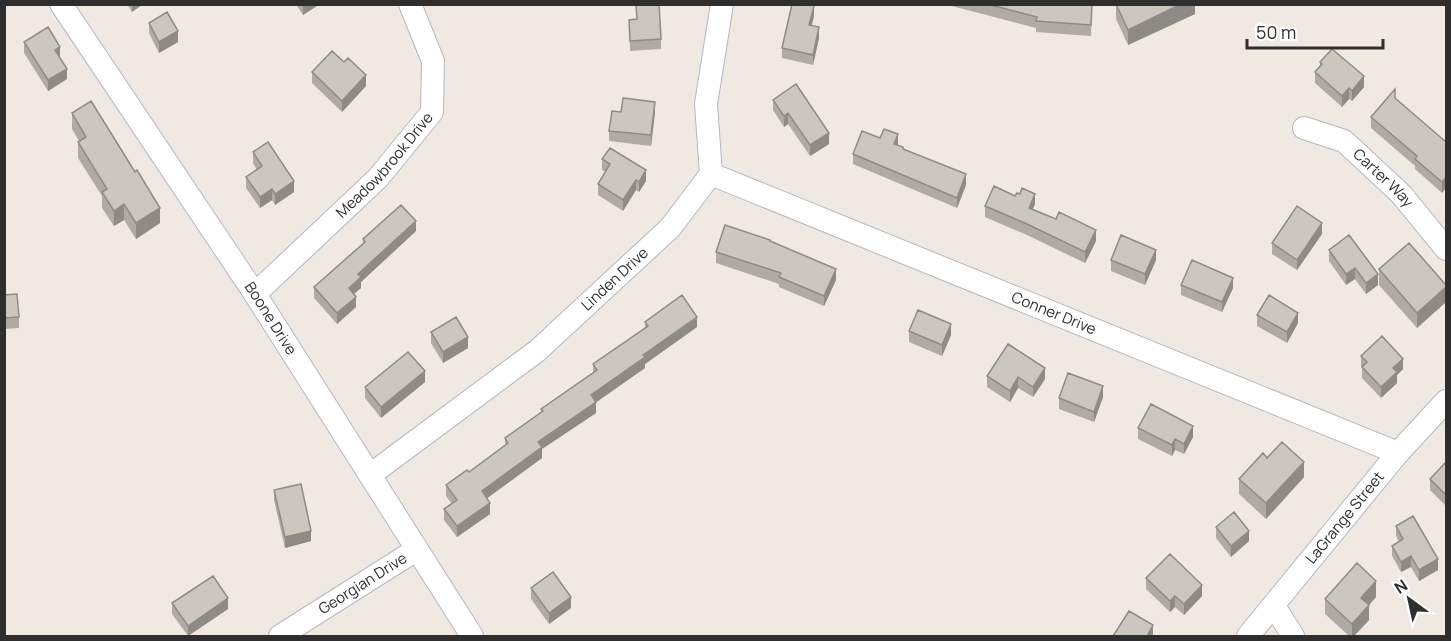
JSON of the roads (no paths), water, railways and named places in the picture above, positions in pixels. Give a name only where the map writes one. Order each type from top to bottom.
[{"type":"street","name":"Boone Drive","points":[[61,4],[255,294],[472,636]]},
{"type":"street","name":"Meadowbrook Drive","points":[[255,294],[378,178],[432,112],[433,61],[410,4]]},
{"type":"street","points":[[711,174],[706,104],[722,4]]},
{"type":"street","name":"Carter Way","points":[[1304,128],[1344,141],[1401,194],[1446,249]]},
{"type":"street","name":"Conner Drive","points":[[711,174],[1398,453]]},
{"type":"street","name":"Linden Drive","points":[[370,475],[537,351],[670,228],[711,174]]},
{"type":"street","name":"LaGrange Street","points":[[1248,636],[1398,453],[1446,401]]},
{"type":"street","name":"Georgian Drive","points":[[280,636],[416,550]]},
{"type":"street","points":[[1274,606],[1293,636]]}]
